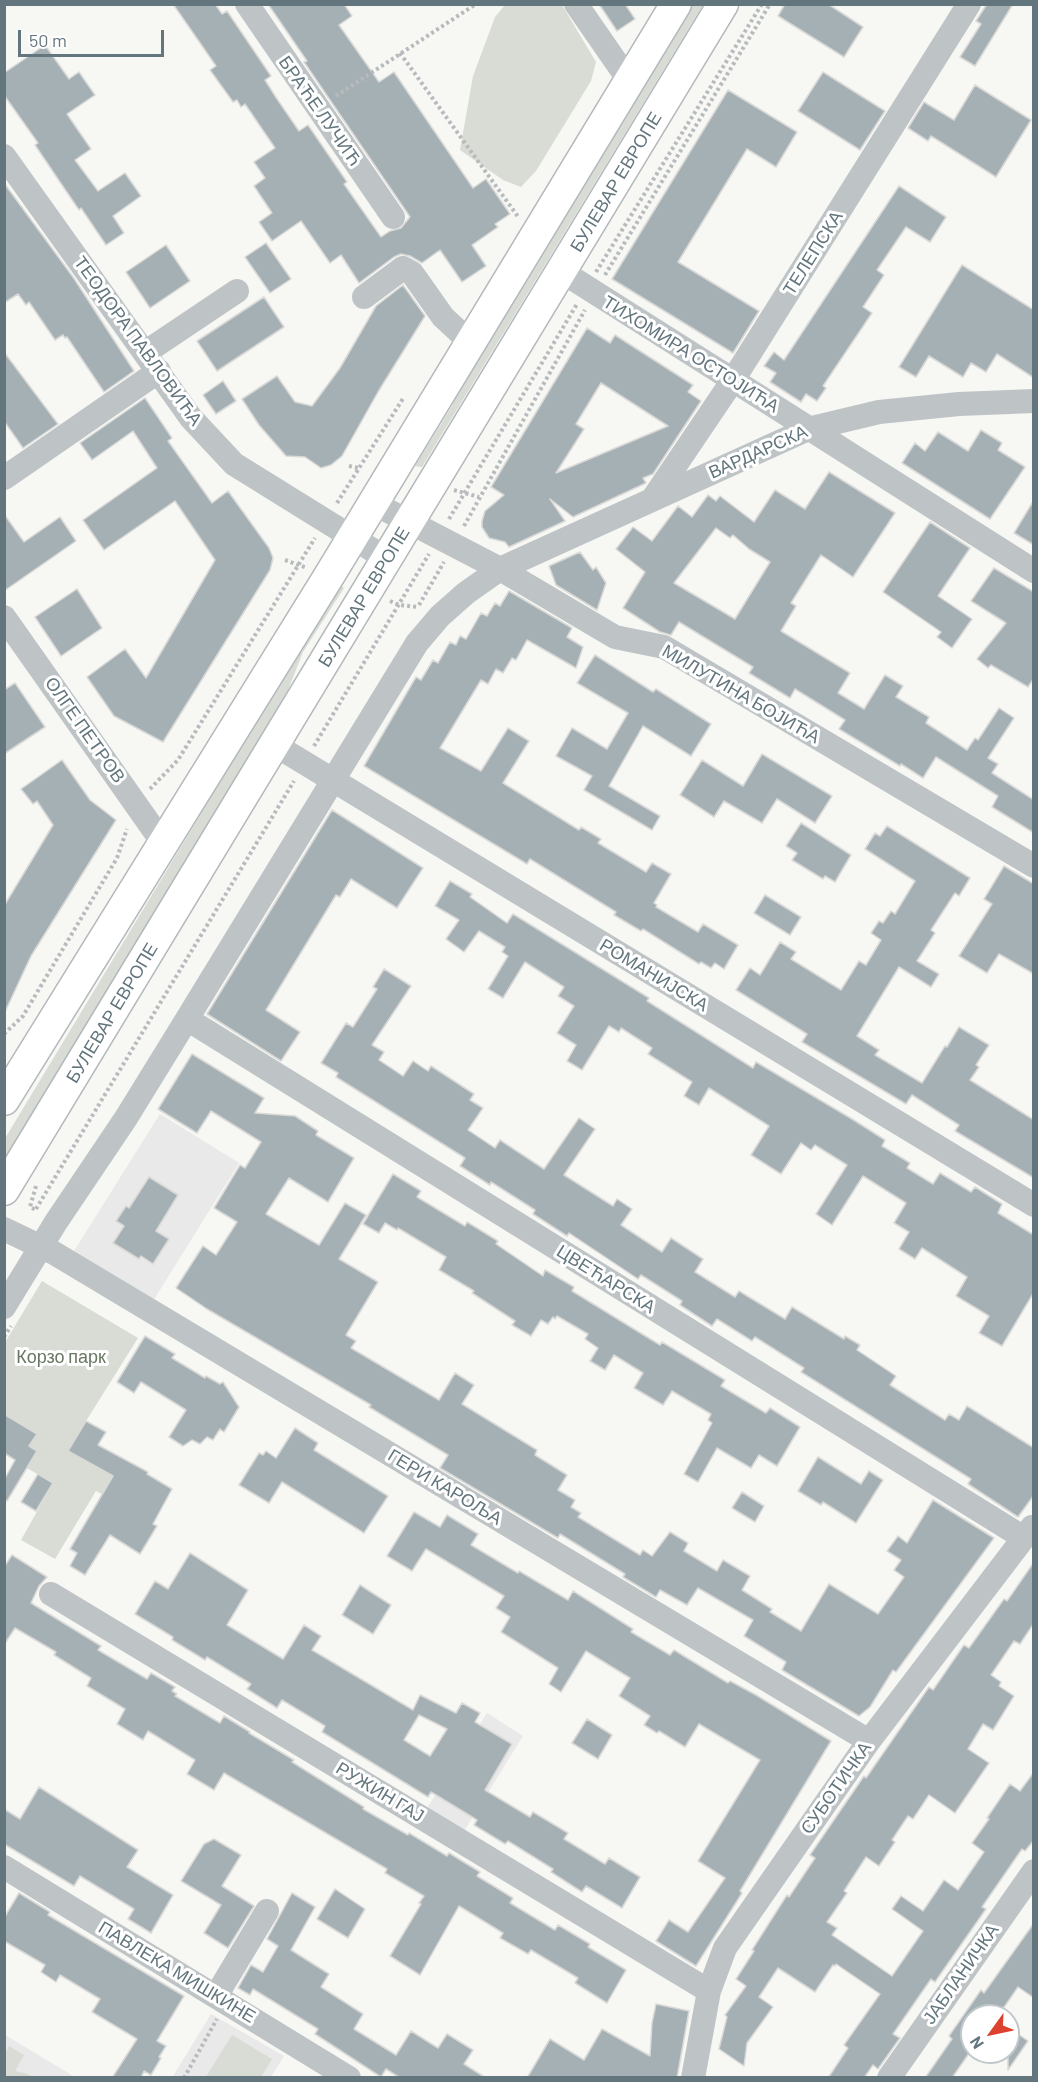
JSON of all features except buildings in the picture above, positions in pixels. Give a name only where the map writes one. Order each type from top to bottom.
[{"type":"main road","points":[[4,1100],[352,539],[676,4]]},
{"type":"main road","name":"БУЛЕВАР ЕВРОПЕ","points":[[4,1190],[723,4]]},
{"type":"street","name":"БРАЋЕ ЛУЧИЋ","points":[[246,4],[393,217]]},
{"type":"street","points":[[576,4],[630,82]]},
{"type":"street","name":"ТЕЛЕПСКА","points":[[652,500],[733,380],[969,4]]},
{"type":"street","name":"ТЕОДОРА ПАВЛОВИЋА","points":[[4,156],[191,418],[234,464],[387,559]]},
{"type":"street","points":[[364,297],[403,268],[412,273],[443,317],[471,343]]},
{"type":"street","name":"ТИХОМИРА ОСТОЈИЋА","points":[[561,272],[1034,571]]},
{"type":"street","points":[[4,478],[152,362],[237,291]]},
{"type":"street","name":"ВАРДАРСКА","points":[[500,569],[808,429],[879,412],[958,404],[1034,401]]},
{"type":"street","name":"МИЛУТИНА БОЈИЋА","points":[[373,503],[500,569],[615,637],[664,647],[1034,866]]},
{"type":"street","points":[[4,1307],[22,1237],[126,1118],[417,643],[440,616],[466,593],[500,569]]},
{"type":"street","name":"ОЛГЕ ПЕТРОВ","points":[[7,626],[163,843]]},
{"type":"street","name":"РОМАНИЈСКА","points":[[274,745],[1034,1205]]},
{"type":"street","name":"ЦВЕЋАРСКА","points":[[187,1019],[1029,1532]]},
{"type":"street","name":"ГЕРИ КАРОЉА","points":[[4,1214],[22,1237],[869,1741]]},
{"type":"street","name":"СУБОТИЧКА","points":[[693,2078],[710,1991],[725,1948],[869,1741],[1029,1532]]},
{"type":"street","name":"РУЖИН ГАЈ","points":[[51,1594],[710,1991]]},
{"type":"street","name":"ПАВЛЕКА МИШКИНЕ","points":[[4,1867],[349,2078]]},
{"type":"street","name":"ЈАБЛАНИЧКА","points":[[889,2078],[1034,1871]]},
{"type":"street","points":[[221,2000],[267,1911]]},
{"type":"path","points":[[318,108],[476,4]]},
{"type":"path","points":[[400,53],[522,222]]},
{"type":"path","points":[[4,1034],[23,1016],[117,858],[130,821],[138,806],[150,788],[178,760],[325,521],[404,398]]},
{"type":"path","points":[[22,1237],[399,605]]},
{"type":"path","points":[[184,2078],[221,2000]]},
{"type":"shaded area","points":[[160,1114],[239,1163],[153,1301],[74,1251]]},
{"type":"shaded area","points":[[487,1713],[523,1736],[461,1836],[424,1813]]},
{"type":"shaded area","points":[[211,2014],[284,2056],[271,2077],[172,2078]]},
{"type":"shaded area","points":[[5,2035],[75,2077],[5,2077]]},
{"type":"green space","points":[[505,5],[562,5],[596,62],[591,81],[536,171],[521,187],[503,180],[460,150],[473,76],[495,17]]},
{"type":"green space","points":[[689,5],[703,5],[422,467],[415,466],[452,406],[460,384]]},
{"type":"green space","points":[[339,585],[344,588],[303,652],[288,690],[5,1162],[4,1140]]},
{"type":"green space","name":"Корзо парк","points":[[42,1281],[138,1338],[86,1421],[98,1444],[122,1459],[137,1490],[127,1508],[96,1491],[55,1559],[21,1540],[53,1483],[27,1468],[37,1451],[29,1446],[36,1433],[5,1414],[4,1344]]},
{"type":"green space","points":[[232,2035],[272,2059],[261,2077],[206,2077]]},
{"type":"green space","points":[[9,2046],[24,2055],[15,2071],[31,2077],[5,2077],[5,2054]]}]
